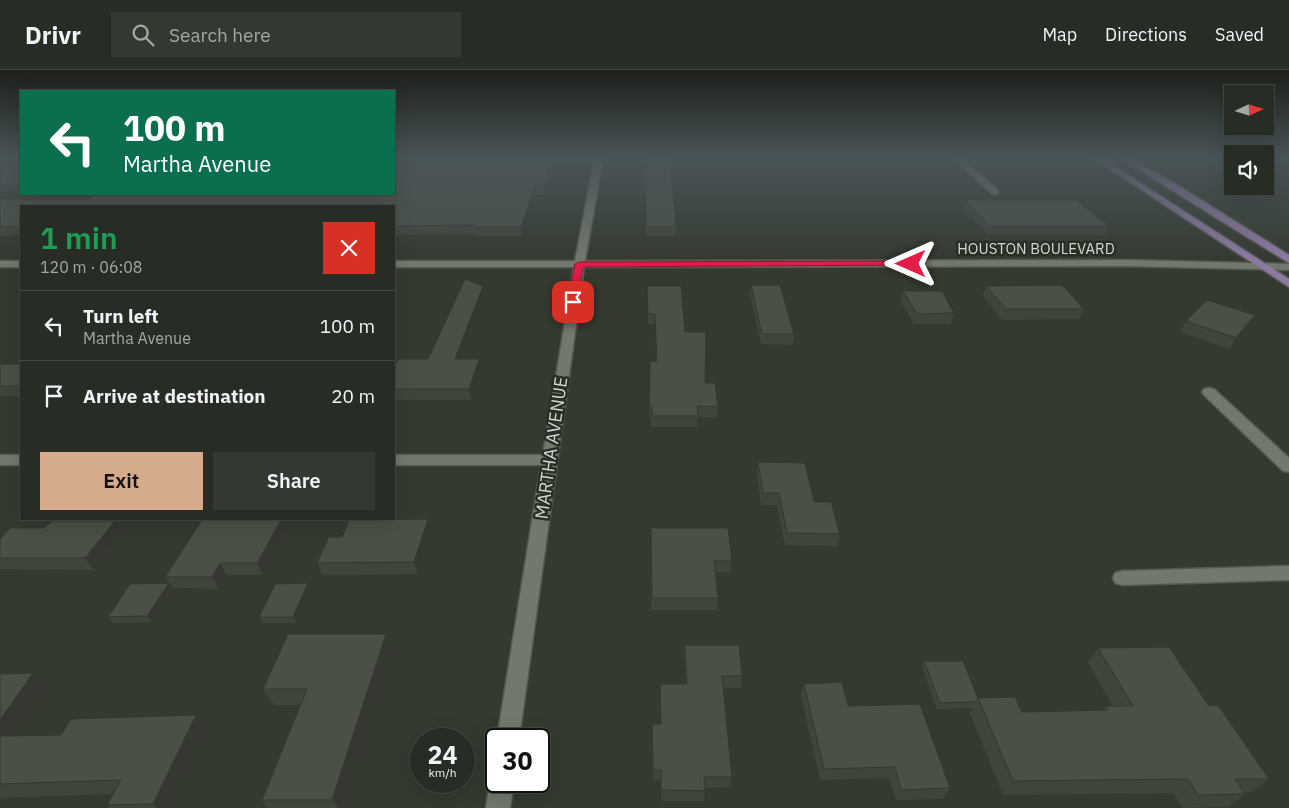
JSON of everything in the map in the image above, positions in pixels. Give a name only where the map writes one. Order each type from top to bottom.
[{"type":"main road","points":[[1149,192],[1289,284]]},
{"type":"main road","points":[[1183,192],[1289,260]]},
{"type":"street","name":"MARTHA AVENUE","points":[[510,728],[579,264],[593,192]]},
{"type":"street","name":"HOUSTON BOULEVARD","points":[[395,264],[1126,263],[1289,267]]},
{"type":"street","points":[[0,264],[20,264]]},
{"type":"street","points":[[1208,392],[1289,467]]},
{"type":"street","points":[[0,460],[20,460]]},
{"type":"street","points":[[395,460],[549,460]]},
{"type":"street","points":[[1122,578],[1289,573]]},
{"type":"street","points":[[498,808],[500,793]]},
{"type":"building","points":[[395,192],[533,192],[521,227],[475,227],[476,225],[395,226],[395,205],[20,205],[20,227],[0,227],[0,199],[89,199],[92,195],[395,195]]},
{"type":"building","points":[[646,192],[673,192],[676,227],[646,227]]},
{"type":"building","points":[[966,200],[1076,200],[1109,226],[989,226]]},
{"type":"building","points":[[465,279],[483,286],[455,359],[479,359],[469,389],[395,389],[395,365],[398,359],[428,359]]},
{"type":"building","points":[[751,285],[780,285],[794,334],[762,334]]},
{"type":"building","points":[[1062,285],[1084,309],[1006,309],[986,286]]},
{"type":"building","points":[[647,286],[681,286],[685,332],[706,332],[705,383],[715,383],[718,407],[697,406],[698,416],[652,416],[652,406],[649,406],[650,361],[657,361],[655,314],[648,314]]},
{"type":"building","points":[[903,291],[942,291],[954,313],[917,314]]},
{"type":"building","points":[[1207,300],[1255,315],[1236,338],[1186,321]]},
{"type":"building","points":[[0,364],[20,364],[20,386],[0,386]]},
{"type":"building","points":[[758,462],[805,463],[814,502],[831,502],[840,534],[787,533],[779,493],[763,493]]},
{"type":"building","points":[[428,519],[414,562],[317,563],[329,537],[342,537],[349,520]]},
{"type":"building","points":[[202,520],[281,520],[257,563],[220,563],[212,577],[165,577]]},
{"type":"building","points":[[52,521],[115,521],[85,558],[0,558],[0,539],[10,528],[44,528]]},
{"type":"building","points":[[651,528],[728,528],[732,561],[714,561],[718,598],[652,598]]},
{"type":"building","points":[[169,583],[147,616],[108,617],[130,584]]},
{"type":"building","points":[[308,583],[293,617],[259,617],[275,584]]},
{"type":"building","points":[[288,634],[386,634],[332,800],[262,800],[307,689],[263,689]]},
{"type":"building","points":[[685,645],[739,645],[742,676],[722,676],[732,777],[704,777],[705,791],[661,790],[661,770],[653,770],[652,724],[661,724],[660,684],[687,684]]},
{"type":"building","points":[[1169,647],[1209,706],[1218,705],[1269,779],[1235,779],[1245,794],[1198,795],[1188,779],[1013,781],[978,698],[1015,697],[1022,712],[1108,710],[1106,706],[1133,706],[1098,648]]},
{"type":"building","points":[[924,661],[963,661],[978,698],[976,702],[940,703]]},
{"type":"building","points":[[33,673],[0,720],[0,674]]},
{"type":"building","points":[[842,682],[848,706],[920,704],[950,788],[901,790],[895,767],[824,769],[804,684]]},
{"type":"building","points":[[196,715],[153,804],[107,805],[121,780],[0,784],[0,736],[61,735],[71,719]]},
{"type":"route","points":[[573,302],[579,274],[579,264],[911,264]]}]
